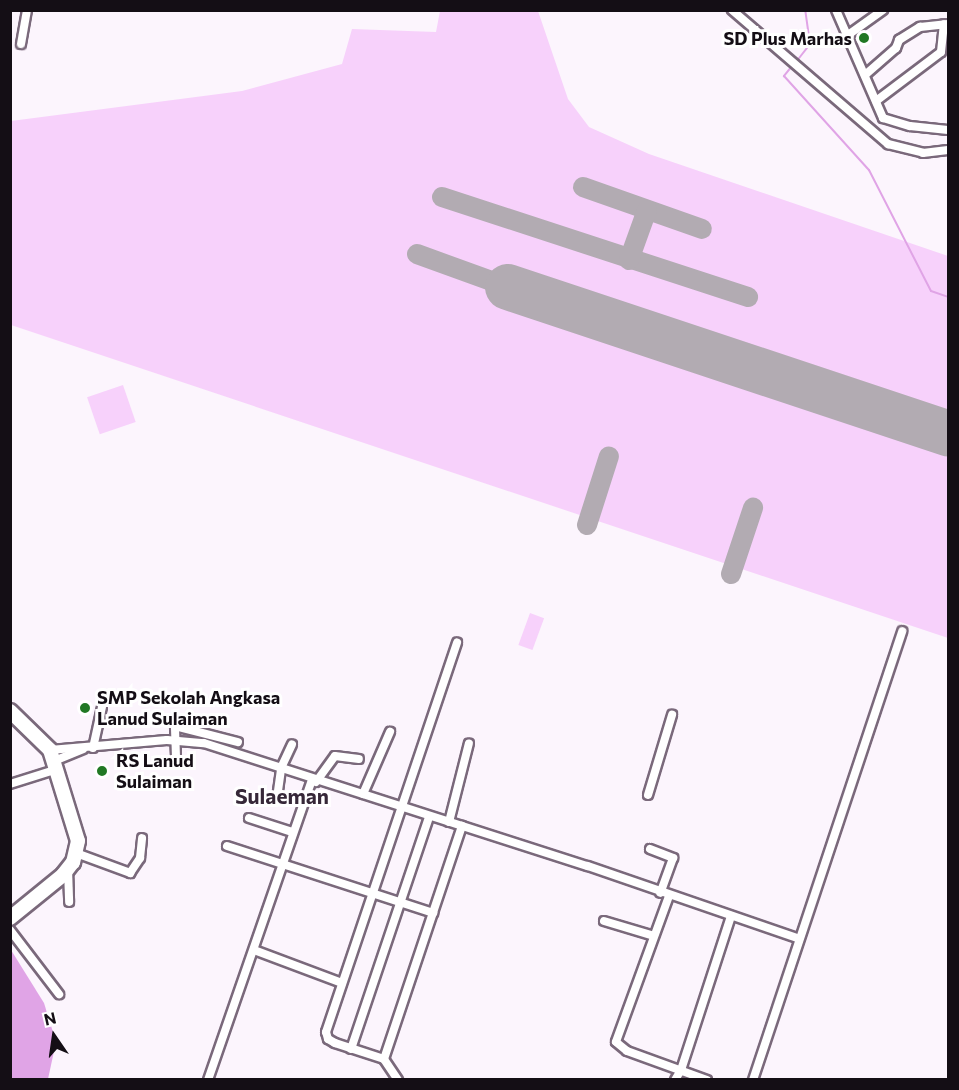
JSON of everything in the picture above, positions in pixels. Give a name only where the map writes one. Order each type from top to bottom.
[{"type":"main road","points":[[10,711],[54,760],[78,836],[76,853],[68,869],[10,918]]},
{"type":"street","points":[[21,44],[27,10]]},
{"type":"street","points":[[732,10],[888,144],[923,153],[948,150]]},
{"type":"street","points":[[837,10],[876,101],[889,122],[948,130]]},
{"type":"street","points":[[848,35],[883,10]]},
{"type":"street","points":[[865,75],[896,48],[899,40],[920,27],[946,24],[941,52],[876,101]]},
{"type":"street","points":[[753,1080],[797,938],[902,631]]},
{"type":"street","points":[[398,1080],[384,1059],[328,1040],[326,1034],[371,891],[457,642]]},
{"type":"street","points":[[93,748],[102,707]]},
{"type":"street","points":[[648,795],[672,715]]},
{"type":"street","points":[[176,757],[173,740],[175,726],[238,742]]},
{"type":"street","points":[[363,794],[390,732]]},
{"type":"street","points":[[10,784],[54,760],[83,749],[173,740],[204,743],[797,938]]},
{"type":"street","points":[[449,822],[469,743]]},
{"type":"street","points":[[277,798],[281,768],[292,744]]},
{"type":"street","points":[[208,1080],[254,950],[280,864],[314,781],[335,756],[359,759]]},
{"type":"street","points":[[351,1049],[402,903],[429,816]]},
{"type":"street","points":[[249,818],[292,832]]},
{"type":"street","points":[[384,1059],[462,826]]},
{"type":"street","points":[[76,853],[130,873],[140,858],[142,838]]},
{"type":"street","points":[[227,846],[433,913]]},
{"type":"street","points":[[650,849],[673,859],[654,936],[616,1042],[627,1051],[707,1080]]},
{"type":"street","points":[[68,869],[69,902]]},
{"type":"street","points":[[675,1080],[681,1070],[731,916]]},
{"type":"street","points":[[604,921],[654,936]]},
{"type":"street","points":[[10,930],[59,994]]},
{"type":"street","points":[[254,950],[342,983]]},
{"type":"shaded area","points":[[440,11],[538,11],[568,99],[589,127],[649,154],[948,256],[948,638],[11,325],[11,121],[242,91],[342,64],[352,29],[436,32]]},
{"type":"shaded area","points":[[123,385],[136,422],[100,434],[87,397]]},
{"type":"shaded area","points":[[530,613],[544,618],[532,650],[518,645]]},
{"type":"shaded area","points":[[11,950],[44,1003],[56,1042],[48,1079],[11,1079]]},
{"type":"waterway","points":[[796,62],[810,44],[805,10]]},
{"type":"waterway","points":[[792,66],[784,76],[869,170],[931,291],[948,297]]},
{"type":"taxiway","points":[[583,187],[702,229]]},
{"type":"taxiway","points":[[442,197],[748,297]]},
{"type":"taxiway","points":[[629,260],[647,210]]},
{"type":"taxiway","points":[[417,254],[508,287]]},
{"type":"taxiway","points":[[587,525],[609,456]]},
{"type":"taxiway","points":[[731,574],[753,508]]},
{"type":"runway","points":[[508,287],[948,433]]},
{"type":"place","name":"SD Plus Marhas","points":[[864,38]]},
{"type":"place","name":"SMP Sekolah Angkasa Lanud Sulaiman","points":[[85,708]]},
{"type":"place","name":"RS Lanud Sulaiman","points":[[102,771]]},
{"type":"district","name":"Sulaeman","points":[[282,796]]}]
